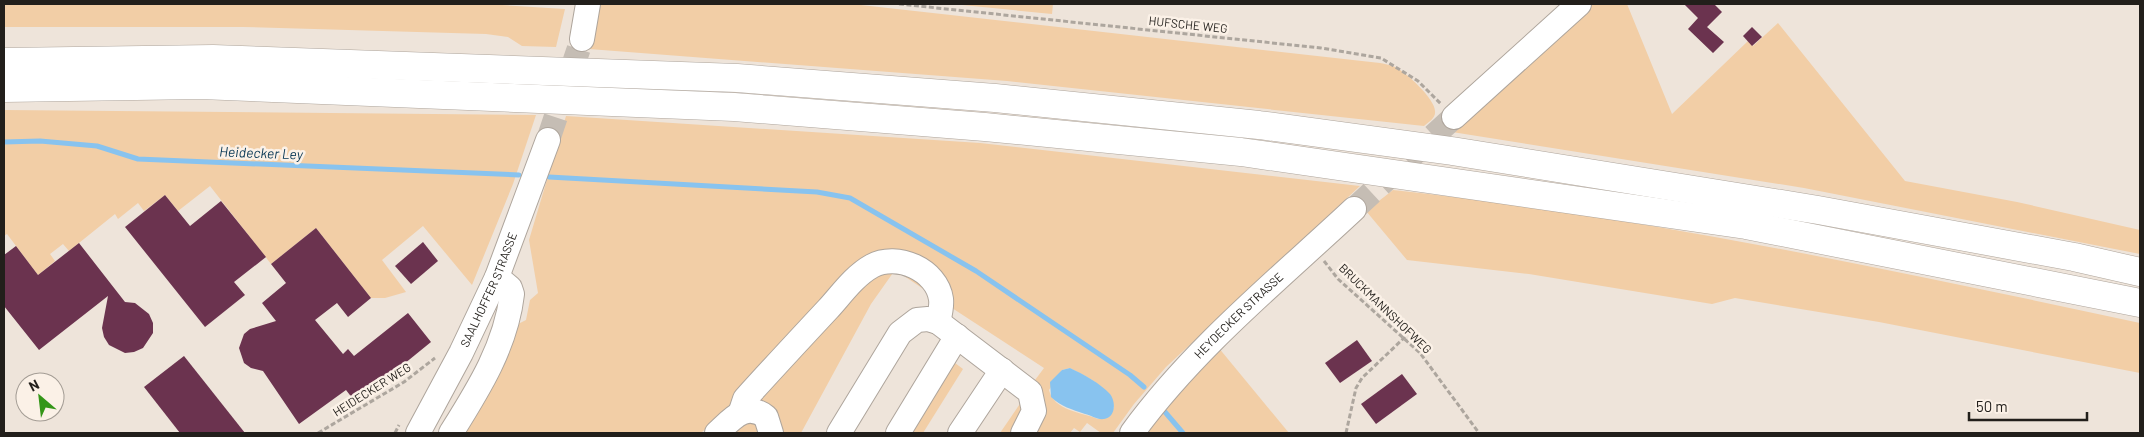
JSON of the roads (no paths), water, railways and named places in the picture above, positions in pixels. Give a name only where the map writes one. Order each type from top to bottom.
[{"type":"highway","points":[[4,62],[213,59],[717,77],[995,98],[1258,125],[1452,151],[1818,210],[2074,257],[2140,272]]},
{"type":"highway","points":[[4,88],[201,85],[734,107],[985,127],[1221,150],[1746,225],[2140,303]]},
{"type":"street","points":[[582,39],[588,4]]},
{"type":"street","points":[[1454,117],[1579,4]]},
{"type":"street","name":"SAALHOFFER STRASSE","points":[[418,433],[461,353],[497,277],[548,140]]},
{"type":"street","name":"HEYDECKER STRASSE","points":[[1132,433],[1168,388],[1212,341],[1354,209]]},
{"type":"street","points":[[741,412],[745,399],[857,278],[881,262],[899,261],[908,264],[930,278],[942,300],[938,322]]},
{"type":"street","points":[[451,433],[485,375],[504,334],[512,294],[510,288],[497,277]]},
{"type":"street","points":[[840,433],[900,333],[917,320],[928,319],[938,322],[1026,387],[1033,398],[1034,410],[1023,433]]},
{"type":"street","points":[[898,433],[957,336]]},
{"type":"street","points":[[960,433],[1002,370]]},
{"type":"street","points":[[717,433],[741,412],[748,410],[761,413],[766,417],[770,433]]},
{"type":"water","points":[[1070,368],[1086,376],[1110,394],[1114,409],[1108,418],[1096,418],[1067,407],[1051,397],[1050,382],[1062,370]]},
{"type":"waterway","name":"Heidecker Ley","points":[[4,142],[40,141],[97,146],[138,159],[519,175]]},
{"type":"waterway","points":[[549,177],[817,192],[850,198],[976,271],[1130,375],[1144,387]]},
{"type":"waterway","points":[[1165,412],[1183,433]]},
{"type":"tunnel","points":[[548,140],[582,39]]},
{"type":"tunnel","points":[[1354,209],[1454,117]]}]
